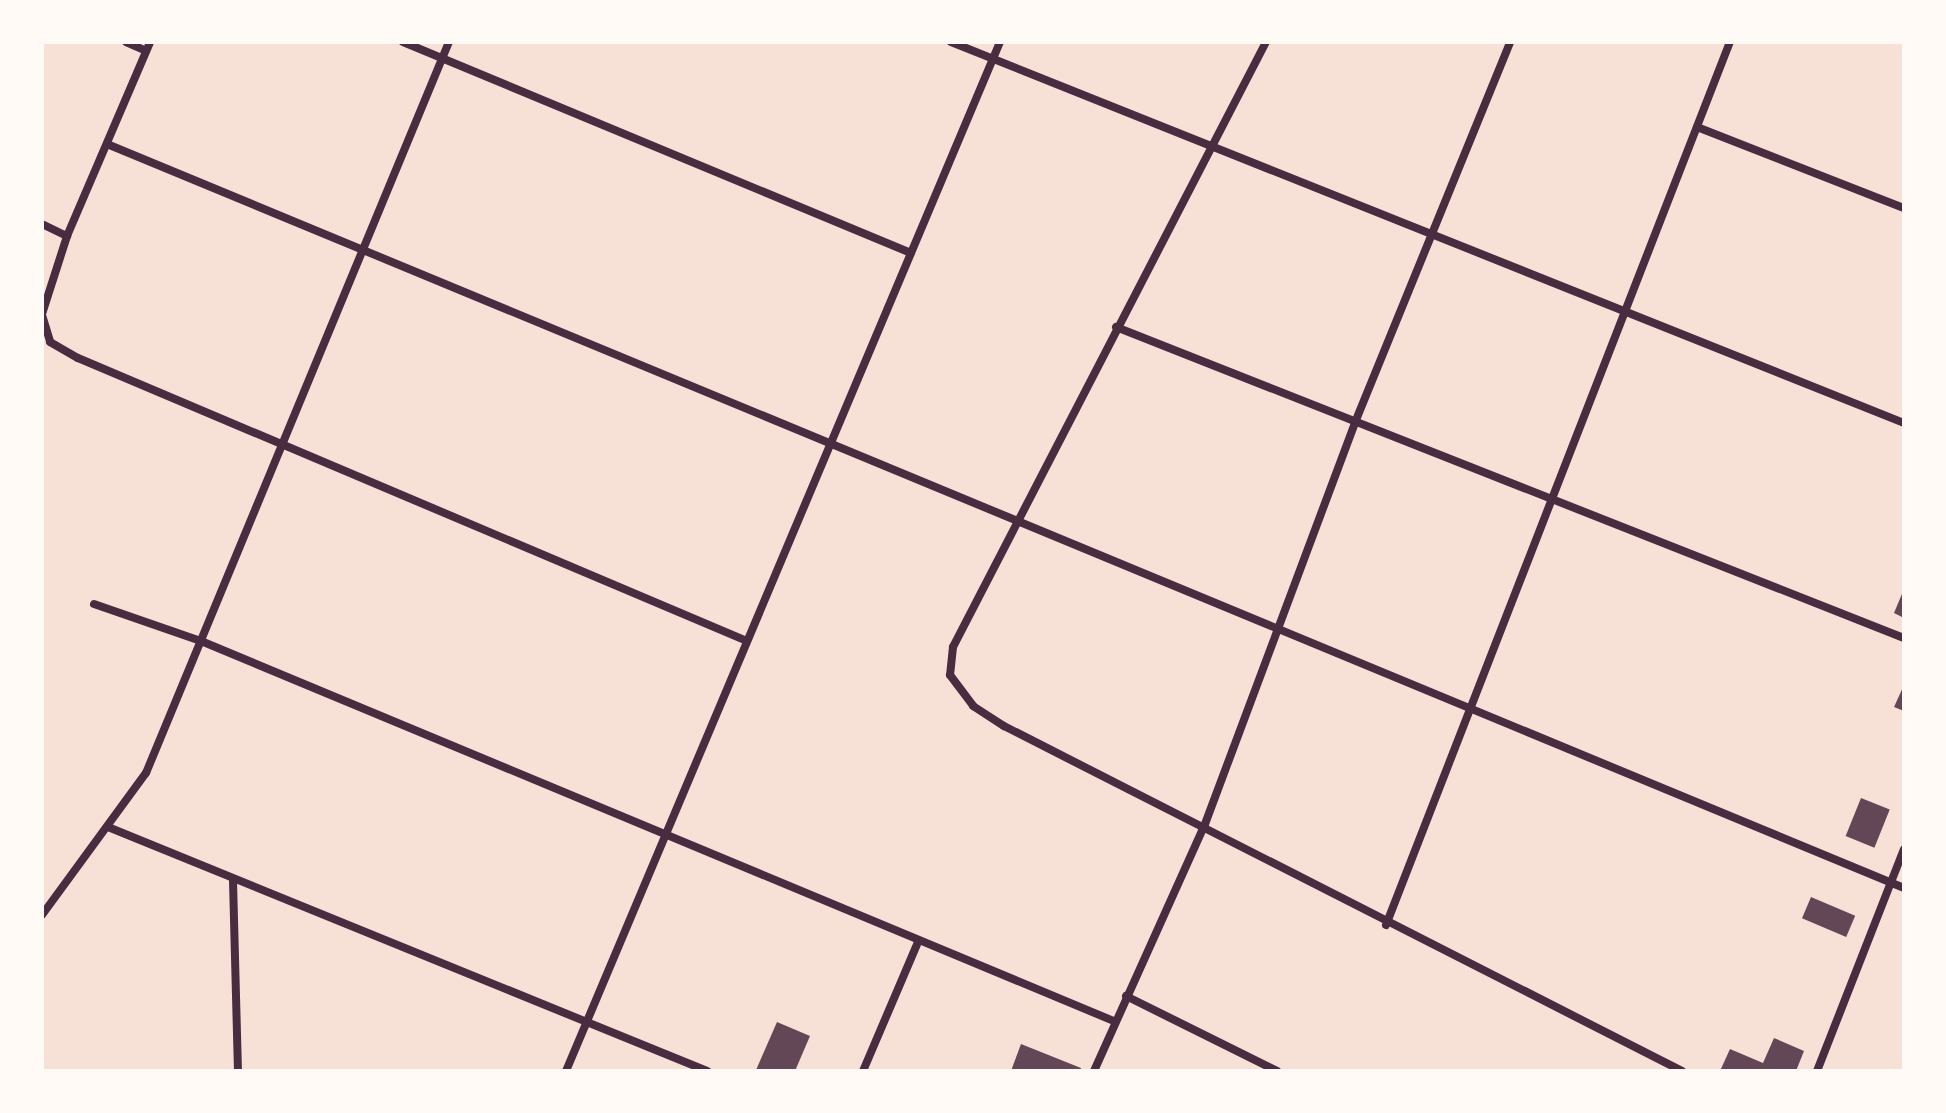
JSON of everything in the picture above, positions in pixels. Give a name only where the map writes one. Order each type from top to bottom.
[{"type":"street","points":[[126,42],[148,46],[67,236],[42,315],[50,342],[277,448],[747,641]]},
{"type":"street","points":[[403,42],[911,253]]},
{"type":"street","points":[[42,915],[146,773],[277,448],[449,42]]},
{"type":"street","points":[[951,42],[1215,143],[1431,234],[1904,423]]},
{"type":"street","points":[[566,1071],[1000,42]]},
{"type":"street","points":[[1266,42],[953,647],[950,675],[973,706],[1004,726],[1205,824],[1386,925],[1682,1071]]},
{"type":"street","points":[[1094,1071],[1205,824],[1356,420],[1510,42]]},
{"type":"street","points":[[1386,925],[1730,42]]},
{"type":"street","points":[[1697,127],[1904,208]]},
{"type":"street","points":[[107,144],[1278,634],[1904,888]]},
{"type":"street","points":[[42,224],[67,236]]},
{"type":"street","points":[[1116,327],[1554,496],[1904,638]]},
{"type":"street","points":[[94,604],[201,641],[1114,1021]]},
{"type":"street","points":[[108,827],[233,881],[707,1071]]},
{"type":"street","points":[[1817,1071],[1904,849]]},
{"type":"street","points":[[233,881],[238,1071]]},
{"type":"street","points":[[863,1071],[919,940]]},
{"type":"street","points":[[1126,996],[1277,1071]]},
{"type":"building","points":[[1904,589],[1904,618],[1894,613]]},
{"type":"building","points":[[1904,685],[1904,711],[1894,707]]},
{"type":"building","points":[[1861,798],[1890,810],[1874,848],[1846,836]]},
{"type":"building","points":[[1811,897],[1855,916],[1846,937],[1802,918]]},
{"type":"building","points":[[777,1022],[810,1036],[795,1071],[756,1070]]},
{"type":"building","points":[[1774,1038],[1804,1051],[1796,1071],[1720,1071],[1730,1049],[1763,1063]]},
{"type":"building","points":[[1021,1044],[1081,1068],[1080,1071],[1011,1071]]}]
